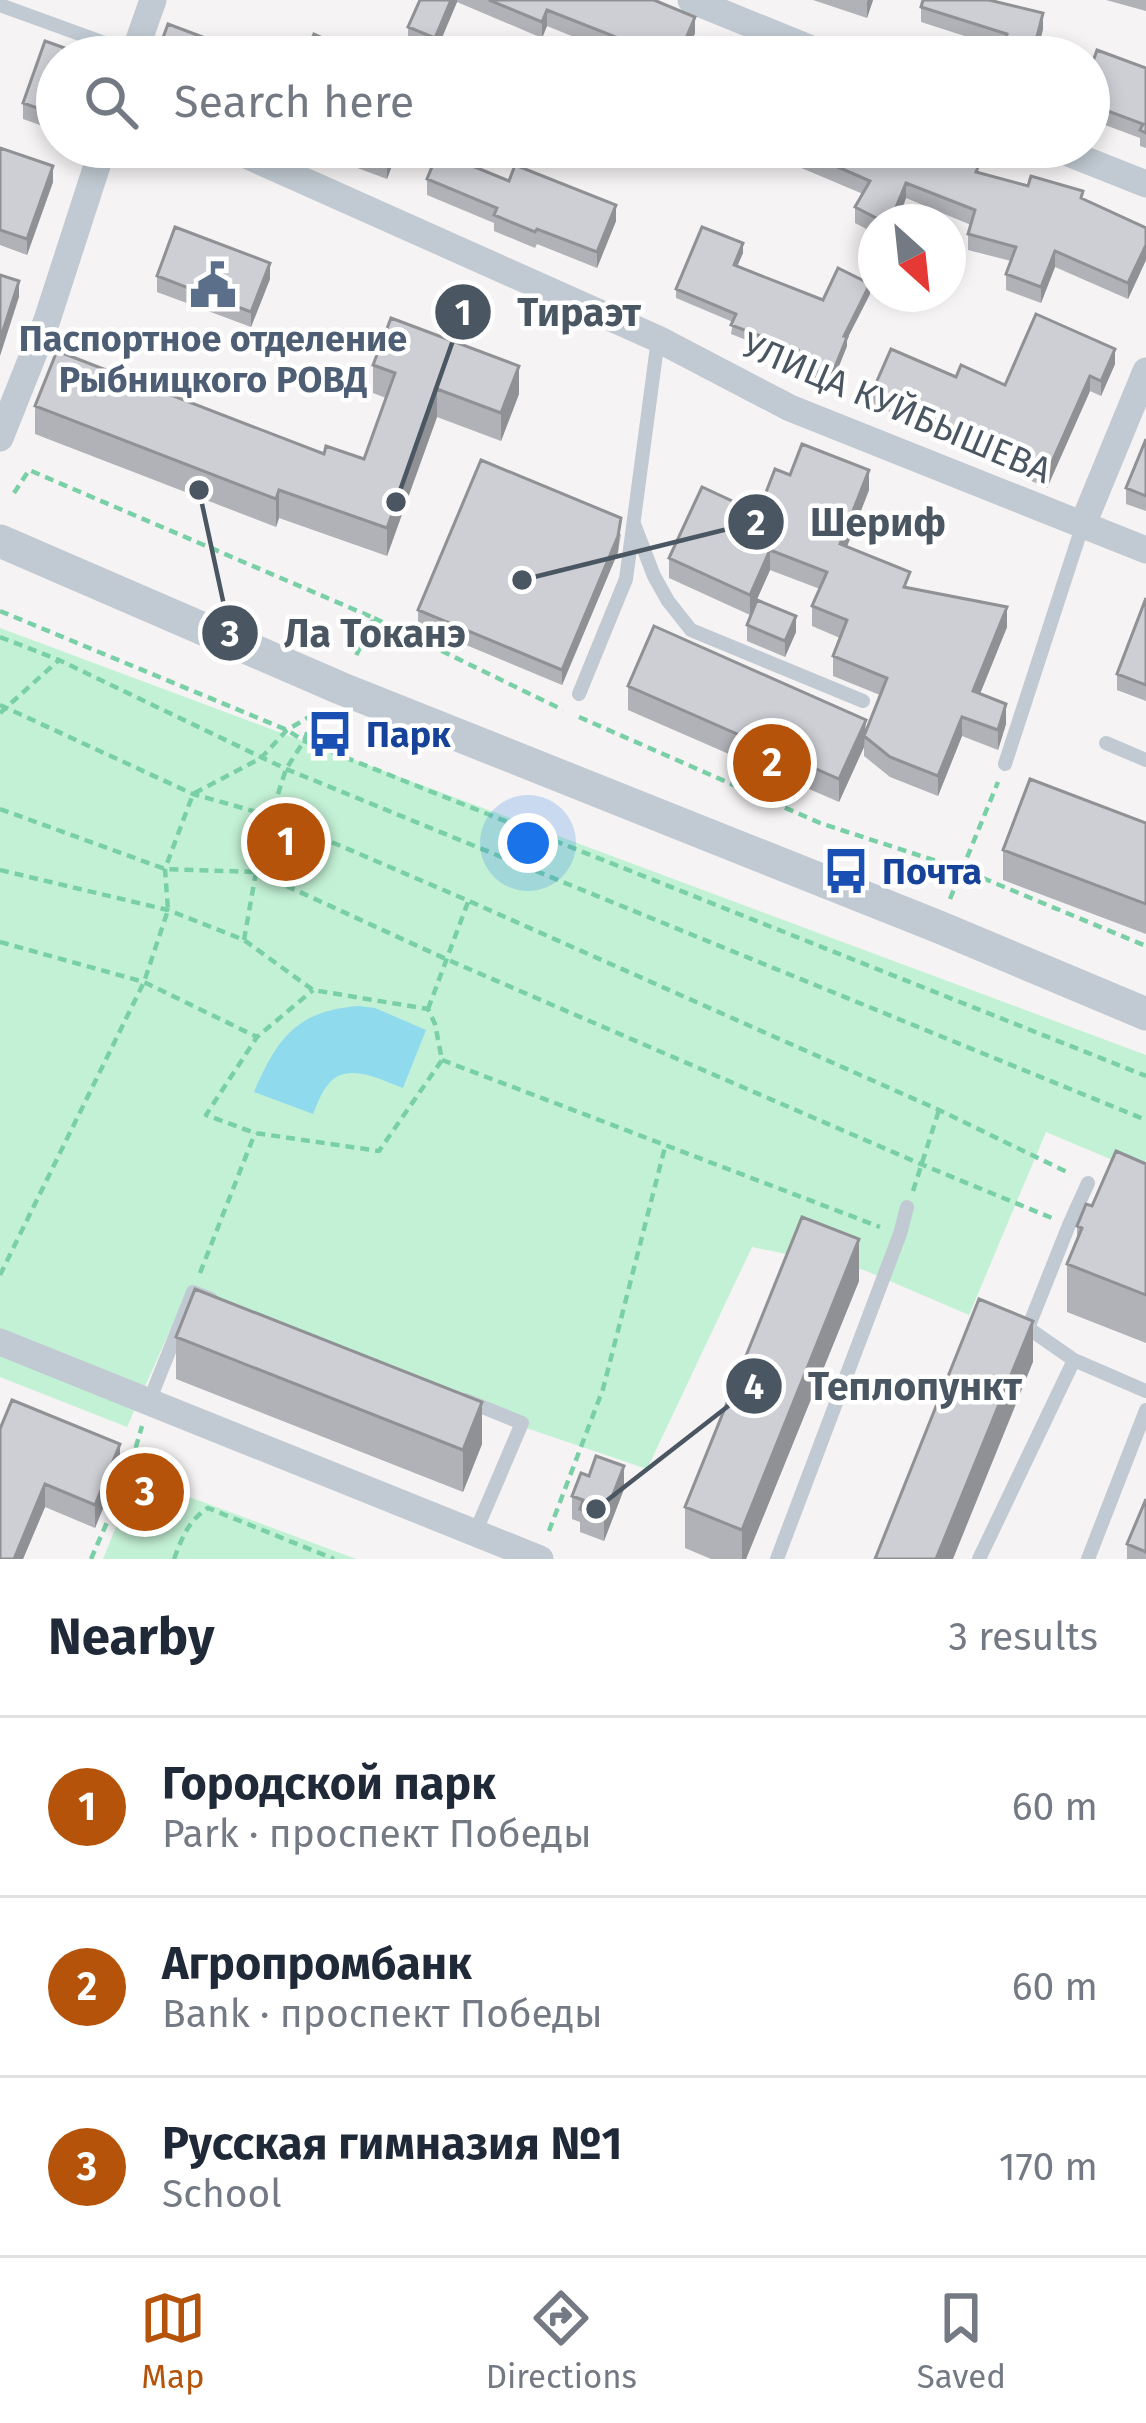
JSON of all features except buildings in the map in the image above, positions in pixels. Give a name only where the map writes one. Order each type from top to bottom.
[{"type":"street","points":[[141,36],[153,0]]},
{"type":"street","points":[[691,0],[779,36]]},
{"type":"street","points":[[0,438],[46,320],[96,168]]},
{"type":"street","name":"УЛИЦА КУЙБЫШЕВА","points":[[275,168],[658,339],[790,408],[1146,550]]},
{"type":"street","points":[[1106,168],[1146,184]]},
{"type":"street","points":[[1083,524],[1146,371]]},
{"type":"street","points":[[0,541],[340,688],[1146,1014]]},
{"type":"street","points":[[0,1342],[539,1559]]},
{"type":"lane","points":[[0,5],[83,36]]},
{"type":"lane","points":[[579,694],[626,579],[658,339]]},
{"type":"lane","points":[[632,519],[668,601],[691,630],[862,700]]},
{"type":"lane","points":[[1005,764],[1083,524]]},
{"type":"lane","points":[[1106,743],[1146,760]]},
{"type":"lane","points":[[1088,1183],[1028,1328],[1074,1360],[1146,1390]]},
{"type":"lane","points":[[777,1559],[907,1208]]},
{"type":"lane","points":[[148,1404],[193,1292],[215,1300]]},
{"type":"lane","points":[[979,1559],[1074,1360]]},
{"type":"lane","points":[[456,1397],[522,1423],[475,1533]]},
{"type":"lane","points":[[1088,1559],[1146,1410]]},
{"type":"path","points":[[14,493],[29,470],[374,618],[617,736],[820,823],[962,869],[1146,946]]},
{"type":"path","points":[[0,611],[304,740],[1146,1076]]},
{"type":"path","points":[[340,688],[374,618]]},
{"type":"path","points":[[0,637],[59,660],[286,769],[1146,1120]]},
{"type":"path","points":[[59,660],[1,708],[193,794],[271,817],[469,902],[939,1110],[1088,1183]]},
{"type":"path","points":[[0,1275],[144,982],[168,910],[165,869],[193,794],[261,758],[287,730],[314,714],[286,769],[271,817],[244,940]]},
{"type":"path","points":[[939,927],[1005,764]]},
{"type":"path","points":[[0,809],[165,869],[256,872],[1069,1225]]},
{"type":"path","points":[[0,870],[168,910],[244,940],[313,990],[428,1009]]},
{"type":"path","points":[[313,990],[257,1037],[206,1115],[255,1132],[380,1151],[442,1060],[428,1009],[469,902]]},
{"type":"path","points":[[0,943],[144,982],[257,1037]]},
{"type":"path","points":[[442,1060],[900,1234]]},
{"type":"path","points":[[907,1208],[939,1110]]},
{"type":"path","points":[[193,1292],[255,1132]]},
{"type":"path","points":[[539,1559],[603,1389],[665,1147]]},
{"type":"path","points":[[92,1559],[128,1474],[148,1404]]},
{"type":"path","points":[[174,1559],[185,1529],[208,1508],[334,1559]]},
{"type":"green space","points":[[0,628],[1146,1055],[1146,1174],[1046,1132],[969,1315],[864,1270],[752,1247],[647,1469],[179,1310],[127,1427],[0,1377]]},
{"type":"green space","points":[[136,1477],[356,1559],[103,1559]]},
{"type":"water","points":[[358,1006],[375,1008],[426,1030],[403,1088],[364,1074],[344,1074],[327,1086],[313,1114],[254,1092],[271,1057],[291,1031],[319,1014]]},
{"type":"place","name":"Паспортное отделение Рыбницкого РОВД","points":[[213,285]]},
{"type":"place","name":"Ла Токанэ","points":[[199,490]]},
{"type":"place","name":"Тираэт","points":[[396,502]]},
{"type":"place","name":"Шериф","points":[[522,580]]},
{"type":"place","name":"Парк","points":[[330,734]]},
{"type":"place","name":"Агропромбанк","points":[[772,763]]},
{"type":"place","name":"Городской парк","points":[[286,842]]},
{"type":"place","name":"Почта","points":[[846,871]]},
{"type":"place","name":"Русская гимназия №1","points":[[145,1492]]},
{"type":"place","name":"Теплопункт","points":[[596,1509]]}]
